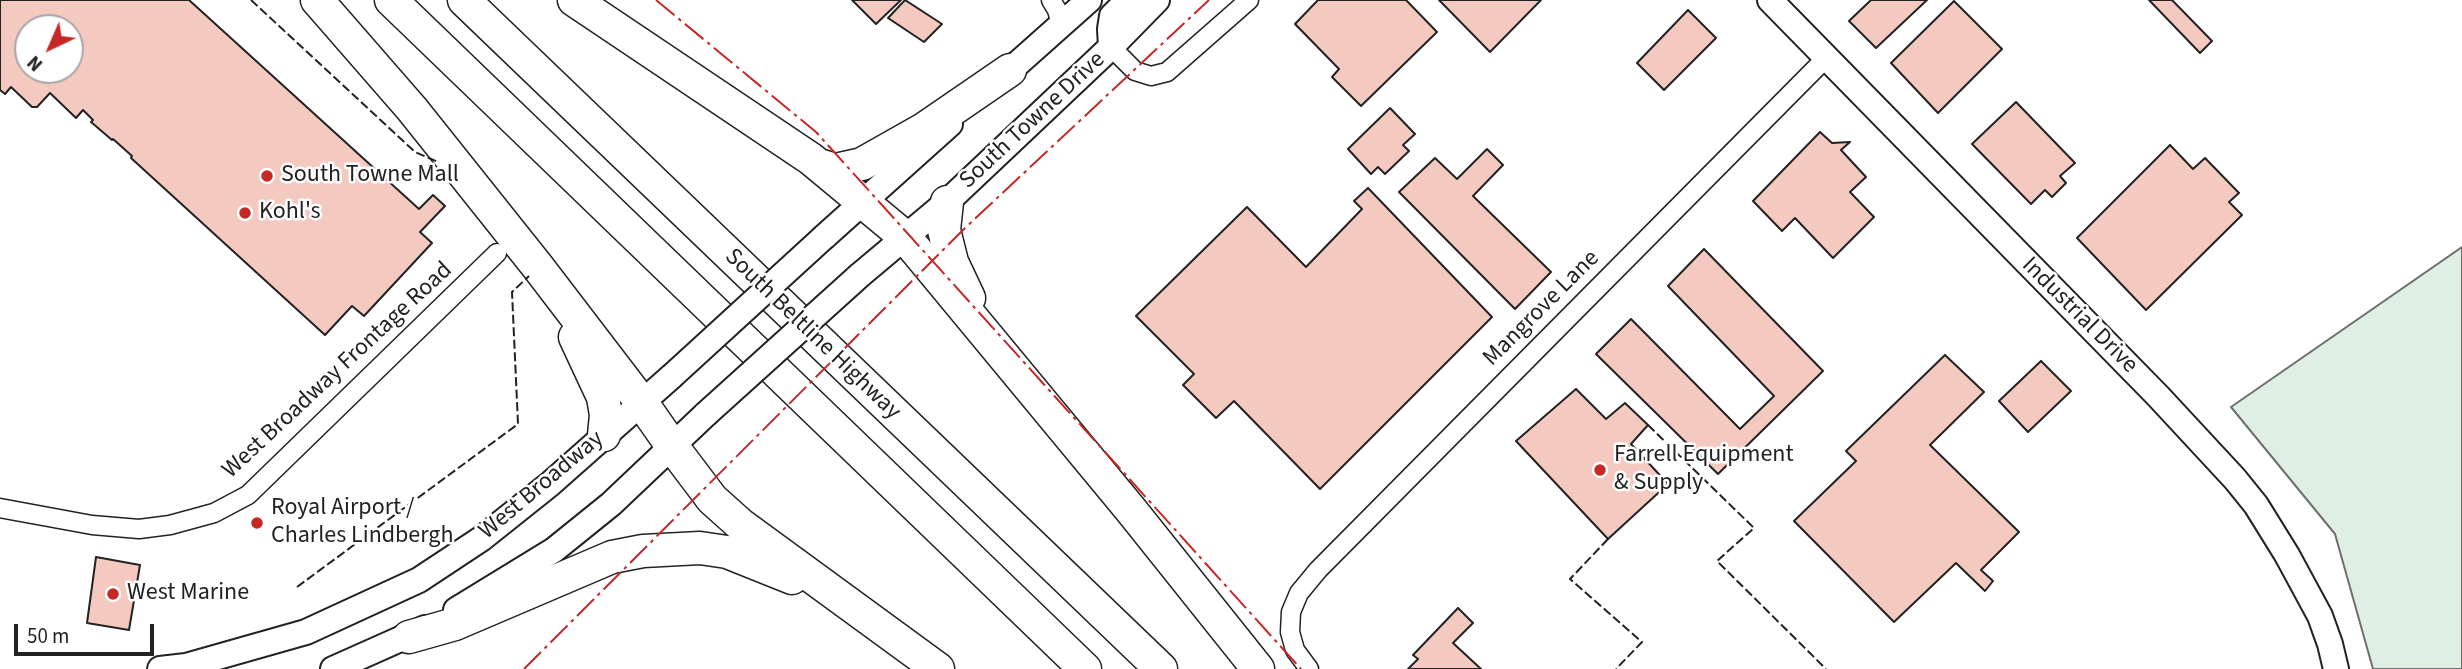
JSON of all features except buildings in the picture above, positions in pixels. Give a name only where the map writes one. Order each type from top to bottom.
[{"type":"highway","points":[[317,0],[412,109],[538,267],[642,402],[671,446],[712,499],[731,517],[838,598],[938,669]]},
{"type":"highway","name":"South Beltline Highway","points":[[391,0],[1085,669]]},
{"type":"highway","name":"South Beltline Highway","points":[[464,0],[1161,669]]},
{"type":"highway","points":[[574,0],[819,165],[905,237],[1131,510],[1258,669]]},
{"type":"highway","points":[[819,165],[835,170],[862,164],[924,130],[1010,70]]},
{"type":"highway","points":[[947,202],[944,230],[951,262],[989,340]]},
{"type":"highway","points":[[538,267],[584,353],[603,397],[606,415],[604,435]]},
{"type":"highway","points":[[409,637],[455,624],[612,557],[673,548],[727,552],[762,564],[838,598]]},
{"type":"street","points":[[1051,0],[1061,25]]},
{"type":"street","name":"South Towne Drive","points":[[864,201],[1089,0]]},
{"type":"street","points":[[1128,0],[1112,16],[1111,47],[1135,71],[1151,76],[1167,72],[1249,0]]},
{"type":"street","name":"South Towne Drive","points":[[905,237],[947,202],[1157,0]]},
{"type":"street","name":"Industrial Drive","points":[[1770,0],[2158,396],[2235,480],[2256,505],[2287,555],[2319,616],[2336,669]]},
{"type":"street","name":"Mangrove Lane","points":[[1309,669],[1295,650],[1290,632],[1291,612],[1298,593],[1827,57]]},
{"type":"street","name":"West Broadway","points":[[160,669],[186,666],[306,632],[419,580],[481,539],[550,484],[673,376],[864,201]]},
{"type":"street","name":"West Broadway","points":[[332,669],[409,637],[482,596],[554,550],[611,504],[706,414],[905,237]]},
{"type":"street","name":"West Broadway Frontage Road","points":[[0,508],[92,525],[139,528],[170,525],[214,513],[248,495],[497,253]]},
{"type":"green space","points":[[2462,247],[2462,669],[2373,669],[2335,534],[2231,407]]},
{"type":"fence","points":[[251,0],[415,152],[438,162]]},
{"type":"fence","points":[[297,587],[518,424],[512,292],[529,276]]},
{"type":"fence","points":[[1648,425],[1754,528],[1717,561],[1826,669]]},
{"type":"fence","points":[[1608,539],[1570,579],[1642,642],[1616,669]]},
{"type":"power","points":[[656,0],[816,132],[1301,669]]},
{"type":"power","points":[[524,669],[965,228],[1209,0]]},
{"type":"place","name":"South Towne Mall","points":[[267,176]]},
{"type":"place","name":"Kohl's","points":[[245,213]]},
{"type":"place","name":"Farrell Equipment & Supply","points":[[1600,470]]},
{"type":"place","name":"Royal Airport / Charles Lindbergh","points":[[257,523]]},
{"type":"place","name":"West Marine","points":[[113,594]]}]
